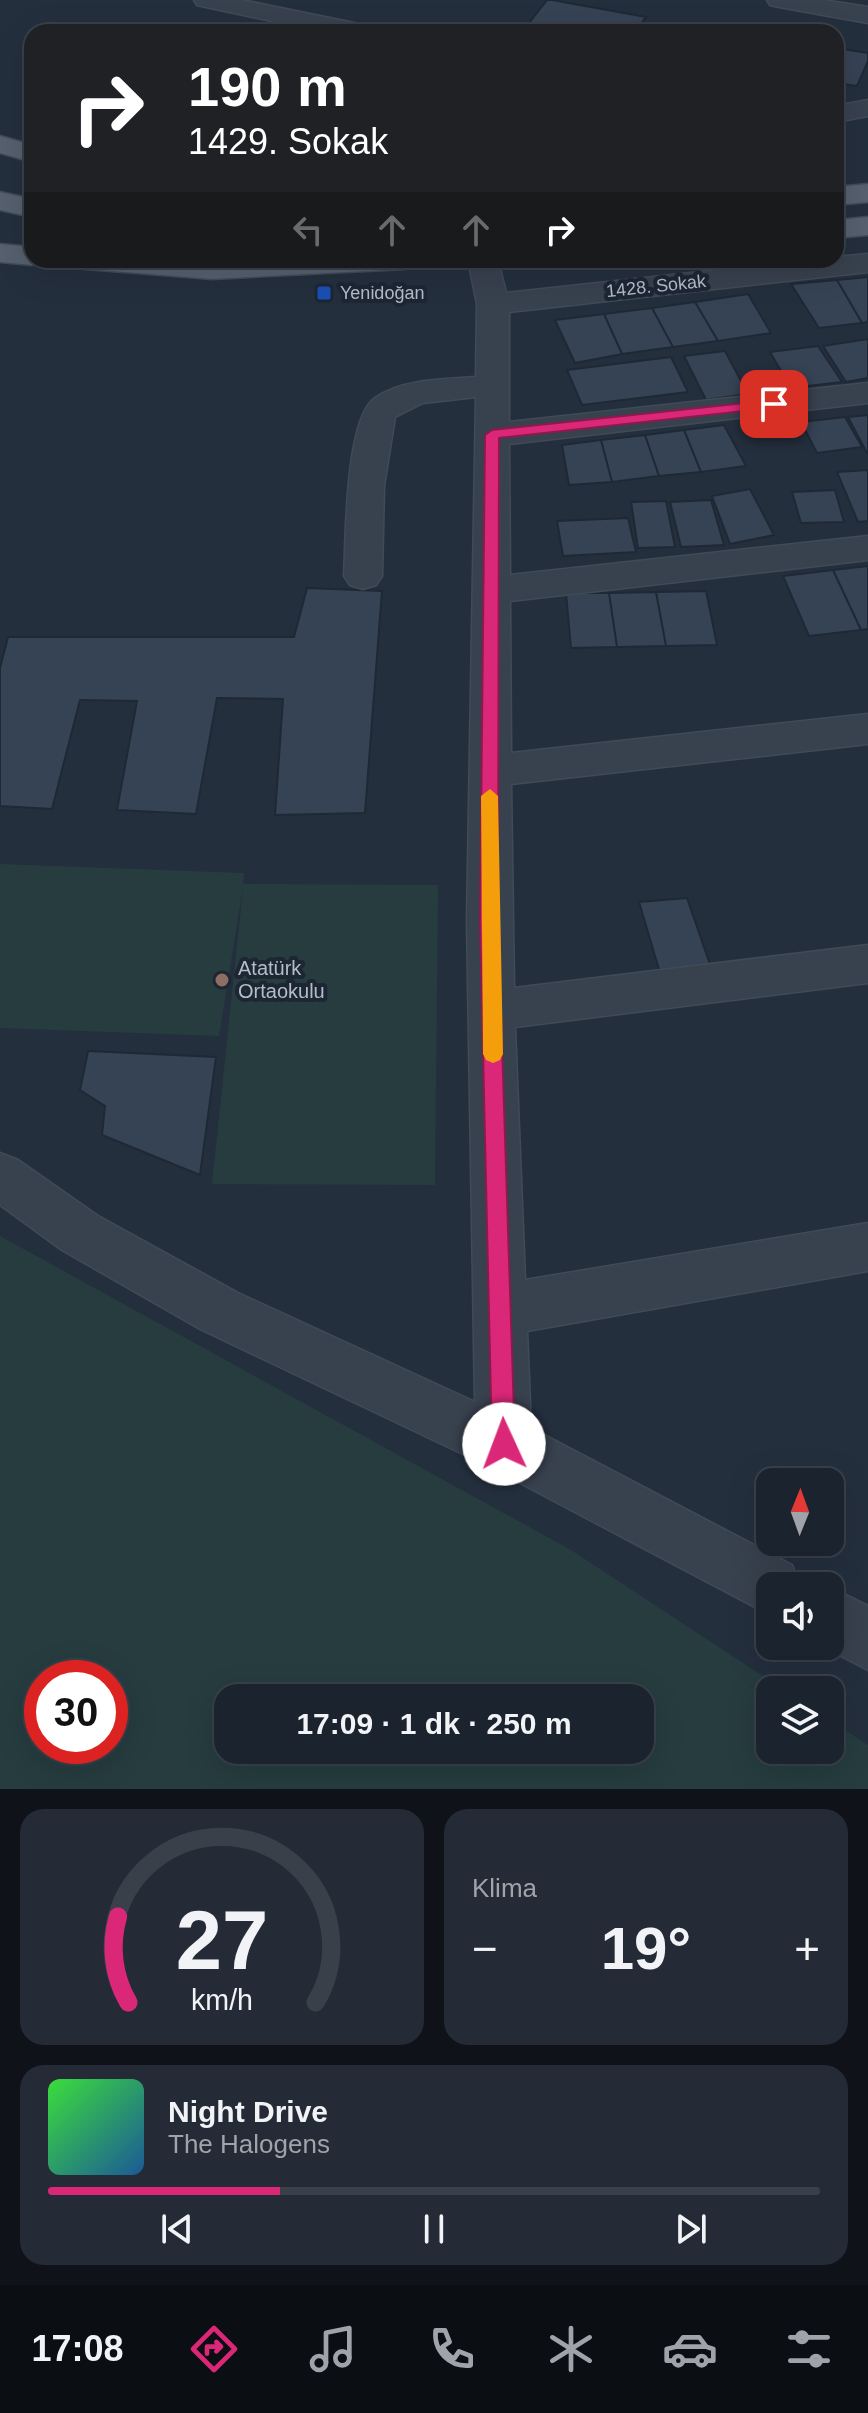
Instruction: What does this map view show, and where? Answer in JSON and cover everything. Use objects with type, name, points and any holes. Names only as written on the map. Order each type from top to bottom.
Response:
[{"type":"main road","points":[[0,144],[24,152]]},
{"type":"main road","points":[[0,150],[24,154]]},
{"type":"main road","points":[[0,172],[24,177]]},
{"type":"main road","points":[[844,195],[868,193]]},
{"type":"main road","points":[[0,201],[24,206]]},
{"type":"main road","points":[[844,228],[868,226]]},
{"type":"main road","points":[[0,228],[24,232]]},
{"type":"main road","points":[[0,253],[24,255]]},
{"type":"main road","points":[[187,268],[289,268]]},
{"type":"street","points":[[779,0],[868,15]]},
{"type":"street","points":[[220,1],[323,24]]},
{"type":"street","points":[[844,112],[868,108]]},
{"type":"street","name":"1428. Sokak","points":[[844,266],[868,263]]},
{"type":"street","points":[[485,268],[493,304],[492,1010],[504,1444]]},
{"type":"street","name":"1428. Sokak","points":[[493,304],[822,268]]},
{"type":"street","points":[[363,576],[371,440],[376,415],[384,407],[423,391],[492,386]]},
{"type":"street","points":[[492,435],[868,393]]},
{"type":"street","points":[[491,590],[868,548]]},
{"type":"street","points":[[490,771],[868,729]]},
{"type":"street","points":[[492,1010],[868,964]]},
{"type":"street","points":[[0,1176],[80,1233],[219,1311],[504,1444],[756,1578]]},
{"type":"street","points":[[500,1310],[868,1247]]},
{"type":"green space","points":[[0,864],[244,873],[243,884],[438,885],[435,1185],[212,1184],[243,888],[219,1036],[0,1028]]},
{"type":"green space","points":[[0,1236],[571,1550],[763,1676],[756,1676],[756,1764],[844,1764],[844,1729],[868,1745],[868,1789],[0,1789]]},
{"type":"building","points":[[547,0],[646,17],[641,24],[528,24]]},
{"type":"building","points":[[844,49],[868,53],[868,61],[857,86],[844,84]]},
{"type":"building","points":[[868,277],[868,322],[862,323],[837,280]]},
{"type":"building","points":[[837,280],[862,323],[819,328],[791,284]]},
{"type":"building","points":[[748,294],[771,333],[718,341],[695,302]]},
{"type":"building","points":[[695,302],[718,341],[673,347],[652,308]]},
{"type":"building","points":[[652,308],[673,347],[622,354],[604,314]]},
{"type":"building","points":[[604,314],[622,354],[575,363],[555,320]]},
{"type":"building","points":[[868,339],[868,378],[846,382],[823,346]]},
{"type":"building","points":[[818,346],[842,382],[791,388],[770,352]]},
{"type":"building","points":[[725,351],[748,394],[706,400],[684,356]]},
{"type":"building","points":[[671,357],[688,392],[582,405],[567,370]]},
{"type":"building","points":[[868,415],[868,455],[848,417]]},
{"type":"building","points":[[845,417],[862,447],[817,453],[801,422]]},
{"type":"building","points":[[724,425],[746,466],[701,472],[684,430]]},
{"type":"building","points":[[684,430],[701,472],[659,476],[645,435]]},
{"type":"building","points":[[645,435],[659,476],[612,482],[601,440]]},
{"type":"building","points":[[601,440],[612,482],[569,485],[562,445]]},
{"type":"building","points":[[868,470],[868,521],[858,522],[837,472]]},
{"type":"building","points":[[750,489],[774,535],[730,544],[712,496]]},
{"type":"building","points":[[835,490],[844,522],[801,523],[792,492]]},
{"type":"building","points":[[711,500],[724,545],[681,547],[670,502]]},
{"type":"building","points":[[666,501],[675,547],[638,548],[631,502]]},
{"type":"building","points":[[628,518],[636,552],[563,556],[557,521]]},
{"type":"building","points":[[868,566],[868,629],[861,630],[833,570]]},
{"type":"building","points":[[833,570],[861,630],[809,636],[783,576]]},
{"type":"building","points":[[307,588],[382,591],[365,813],[275,815],[283,699],[217,698],[196,814],[117,810],[137,701],[80,700],[52,809],[0,806],[0,668],[8,637],[294,637]]},
{"type":"building","points":[[706,591],[717,645],[666,646],[656,592]]},
{"type":"building","points":[[656,592],[666,646],[617,647],[609,593]]},
{"type":"building","points":[[566,593],[609,593],[617,647],[571,648]]},
{"type":"building","points":[[687,898],[714,976],[663,983],[639,902]]},
{"type":"building","points":[[88,1051],[216,1057],[200,1175],[102,1135],[105,1106],[80,1090]]},
{"type":"slow traffic","points":[[490,796],[489,921],[493,1054]]},
{"type":"place","name":"Yenidoğan","points":[[324,293]]},
{"type":"place","name":"Atatürk Ortaokulu","points":[[222,980]]},
{"type":"route","points":[[504,1444],[489,921],[492,435],[774,404]]}]
